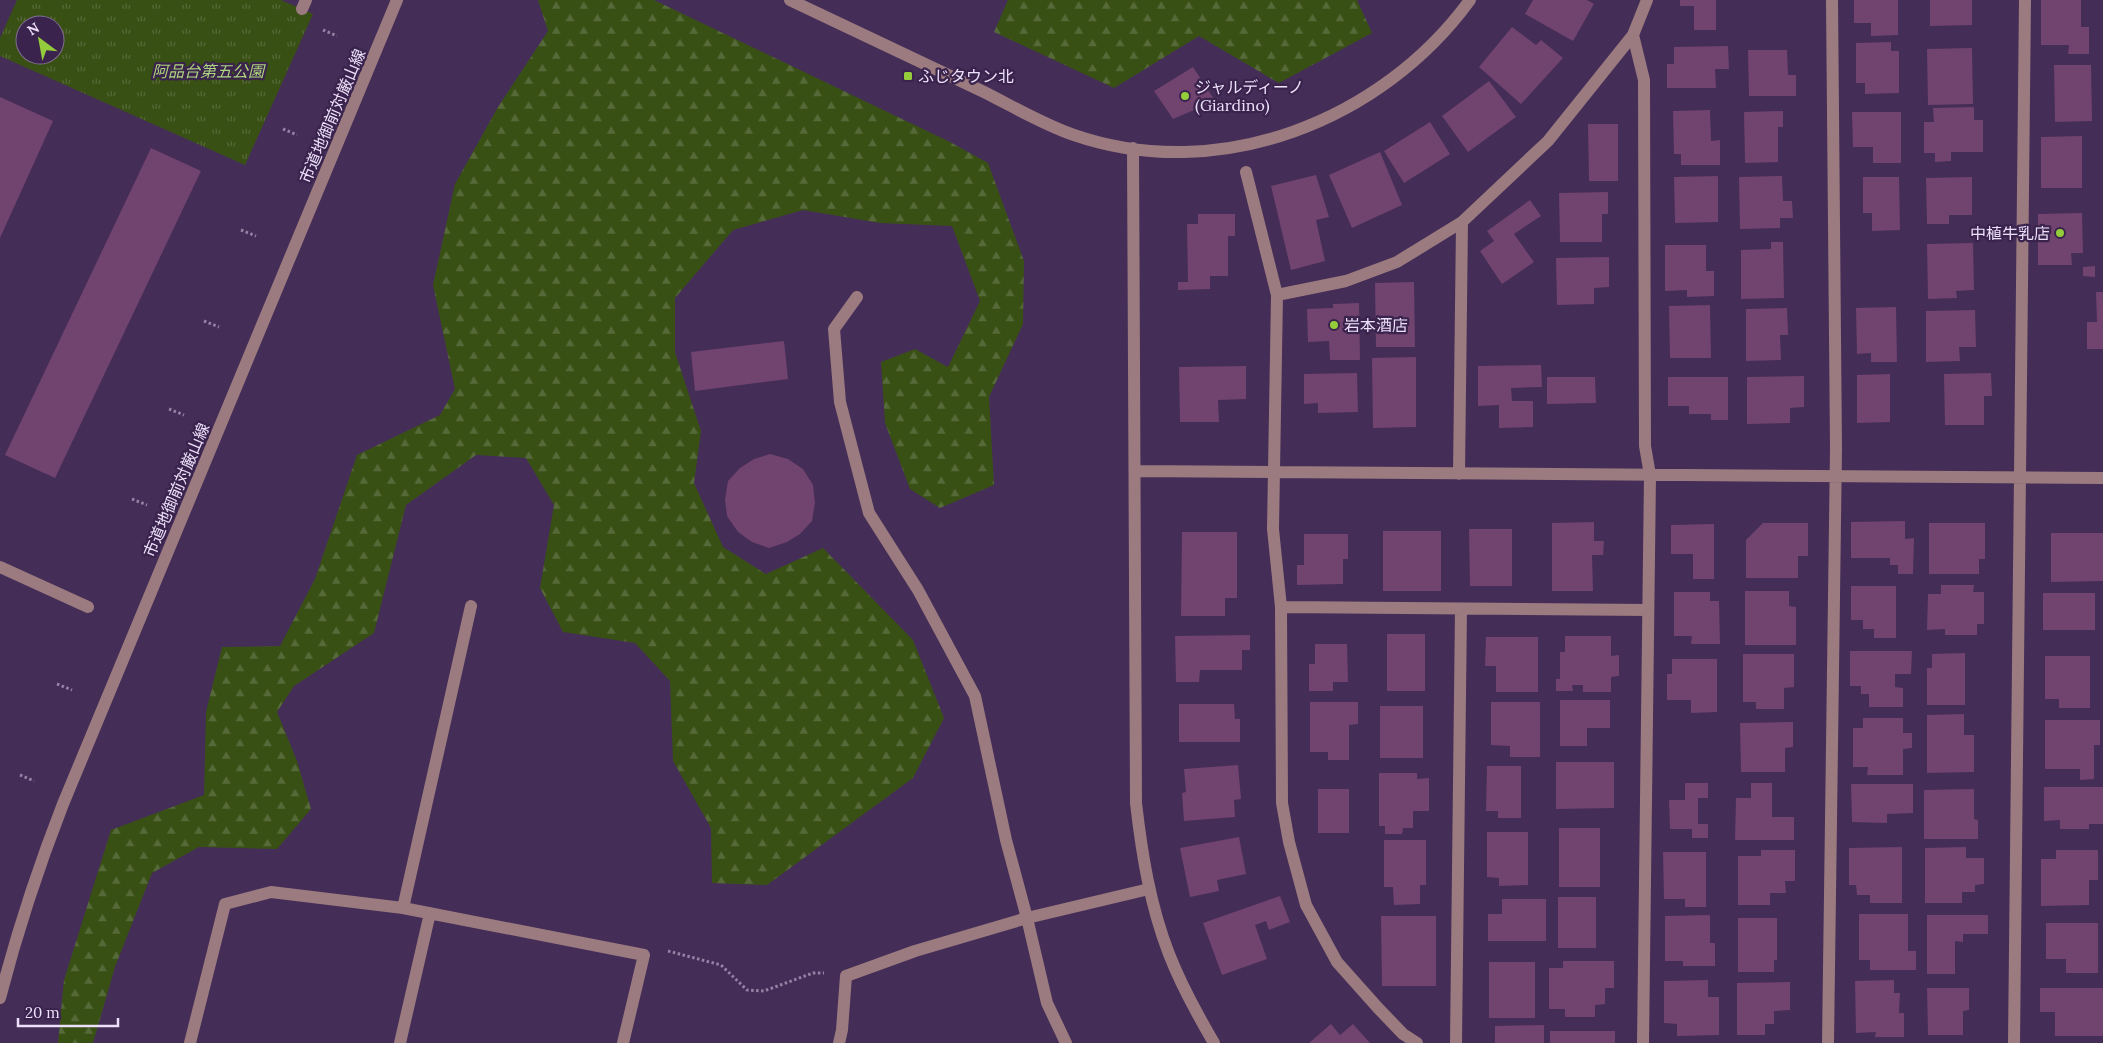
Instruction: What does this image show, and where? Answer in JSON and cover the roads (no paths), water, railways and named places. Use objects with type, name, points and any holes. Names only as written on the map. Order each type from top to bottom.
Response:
[{"type":"street","name":"市道地御前対厳山線","points":[[0,998],[14,944],[36,874],[62,804],[397,0]]},
{"type":"street","points":[[790,0],[1073,134],[1133,148],[1185,150],[1242,145],[1296,131],[1339,113],[1378,90],[1414,62],[1446,30],[1470,0]]},
{"type":"street","points":[[1277,295],[1346,281],[1397,262],[1462,222],[1548,141],[1633,35],[1647,0]]},
{"type":"street","points":[[1828,1043],[1835,476],[1832,0]]},
{"type":"street","points":[[2014,1043],[2025,0]]},
{"type":"street","points":[[1633,35],[1644,80],[1646,446],[1650,475],[1643,1043]]},
{"type":"street","points":[[1133,148],[1136,803],[1142,855],[1149,889],[1169,954],[1190,1001],[1214,1043]]},
{"type":"street","points":[[1246,172],[1277,295],[1273,529],[1281,607],[1282,803],[1297,875],[1306,905],[1337,962],[1378,1008],[1404,1034],[1417,1043]]},
{"type":"street","points":[[1459,474],[1462,222]]},
{"type":"street","points":[[858,297],[834,329],[840,402],[869,513],[918,590],[975,696],[994,776],[1006,840],[1048,1003],[1066,1043]]},
{"type":"street","points":[[1135,471],[2103,478]]},
{"type":"street","points":[[0,567],[88,607]]},
{"type":"street","points":[[403,908],[471,606]]},
{"type":"street","points":[[1281,607],[1648,610]]},
{"type":"street","points":[[1456,1043],[1461,609]]},
{"type":"street","points":[[849,1043],[840,1037],[846,976],[915,951],[1027,918],[1149,889]]},
{"type":"street","points":[[190,1043],[225,904],[271,892],[403,908],[644,955],[623,1043]]},
{"type":"street","points":[[400,1043],[430,913]]},
{"type":"place","name":"ふじタウン北","points":[[908,76]]},
{"type":"place","name":"ジャルディーノ (Giardino)","points":[[1185,96]]},
{"type":"place","name":"中植牛乳店","points":[[2060,233]]},
{"type":"place","name":"岩本酒店","points":[[1334,325]]},
{"type":"park label","name":"阿品台第五公園","points":[[208,71]]}]
